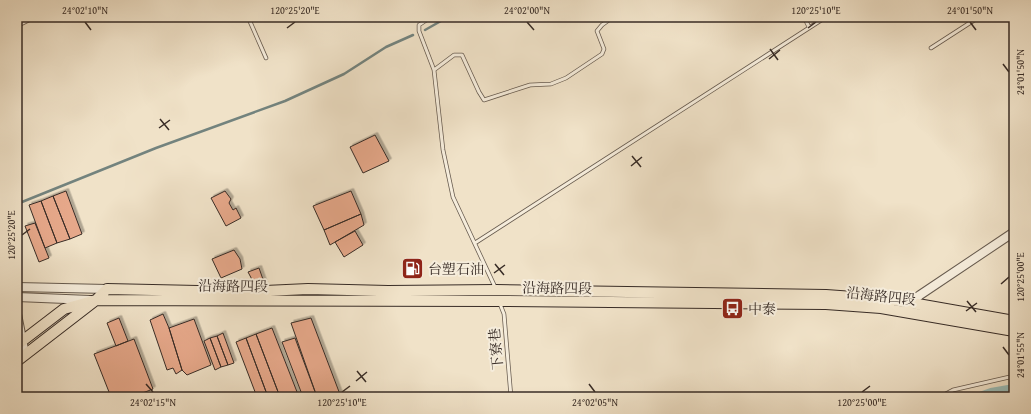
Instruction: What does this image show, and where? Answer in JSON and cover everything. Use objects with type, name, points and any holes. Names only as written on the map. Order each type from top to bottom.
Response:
[{"type":"main road","name":"沿海路四段","points":[[107,289],[243,292],[308,288],[388,291],[496,290],[733,299],[880,308],[909,307],[1014,321]]},
{"type":"main road","points":[[21,357],[96,300],[107,289]]},
{"type":"main road","name":"沿海路四段","points":[[96,300],[498,301],[733,299]]},
{"type":"main road","points":[[20,342],[64,309],[96,300]]},
{"type":"main road","name":"沿海路四段","points":[[909,307],[1014,331]]},
{"type":"street","points":[[909,307],[920,295],[1014,232]]},
{"type":"street","name":"沿海路四段","points":[[17,287],[107,289]]},
{"type":"street","name":"沿海路四段","points":[[17,297],[96,300]]},
{"type":"street","points":[[17,314],[21,357]]},
{"type":"lane","points":[[17,26],[35,17]]},
{"type":"lane","points":[[248,17],[266,58]]},
{"type":"lane","name":"下寮巷","points":[[431,17],[419,25],[418,31],[434,70],[443,150],[453,197],[496,290],[498,301],[504,314],[511,397]]},
{"type":"lane","points":[[434,70],[454,55],[462,55],[484,100],[530,85],[551,84],[566,78],[602,54],[604,49],[597,31],[613,17]]},
{"type":"lane","points":[[804,17],[809,28]]},
{"type":"lane","points":[[475,243],[826,17]]},
{"type":"lane","points":[[931,48],[979,17]]},
{"type":"lane","points":[[940,397],[952,390],[1014,376]]},
{"type":"building","points":[[375,135],[389,161],[363,173],[350,147]]},
{"type":"building","points":[[66,191],[82,234],[70,239],[53,196]]},
{"type":"building","points":[[225,191],[231,199],[229,203],[233,210],[236,208],[241,218],[226,226],[211,198]]},
{"type":"building","points":[[351,191],[361,214],[324,230],[313,206]]},
{"type":"building","points":[[53,196],[70,239],[57,243],[41,201]]},
{"type":"building","points":[[41,201],[57,243],[45,248],[29,205]]},
{"type":"building","points":[[361,214],[364,225],[330,245],[324,230]]},
{"type":"building","points":[[35,223],[49,258],[39,262],[25,226]]},
{"type":"building","points":[[355,231],[363,245],[344,257],[335,242]]},
{"type":"building","points":[[234,250],[240,259],[242,269],[221,278],[212,259]]},
{"type":"building","points":[[259,268],[265,285],[257,289],[248,272]]},
{"type":"building","points":[[163,314],[182,370],[176,374],[173,368],[167,370],[150,320]]},
{"type":"building","points":[[119,318],[128,341],[116,346],[107,323]]},
{"type":"building","points":[[311,318],[341,397],[317,397],[291,323]]},
{"type":"building","points":[[194,319],[211,365],[187,375],[182,370],[169,328]]},
{"type":"building","points":[[272,328],[299,397],[280,397],[256,334]]},
{"type":"building","points":[[223,333],[234,363],[228,365],[217,336]]},
{"type":"building","points":[[256,334],[280,397],[268,397],[246,338]]},
{"type":"building","points":[[217,336],[228,365],[221,367],[210,338]]},
{"type":"building","points":[[210,338],[221,367],[215,370],[204,341]]},
{"type":"building","points":[[246,338],[268,397],[257,397],[236,342]]},
{"type":"building","points":[[295,338],[317,397],[303,397],[282,342]]},
{"type":"building","points":[[134,339],[153,389],[132,397],[111,397],[94,354]]},
{"type":"waterway","points":[[425,30],[448,17]]},
{"type":"waterway","points":[[17,204],[156,148],[285,101],[344,74],[386,47],[413,35]]},
{"type":"waterway","points":[[977,397],[991,392],[1014,388]]},
{"type":"place","name":"台塑石油","points":[[413,269]]},
{"type":"place","name":"中泰","points":[[733,309]]}]
